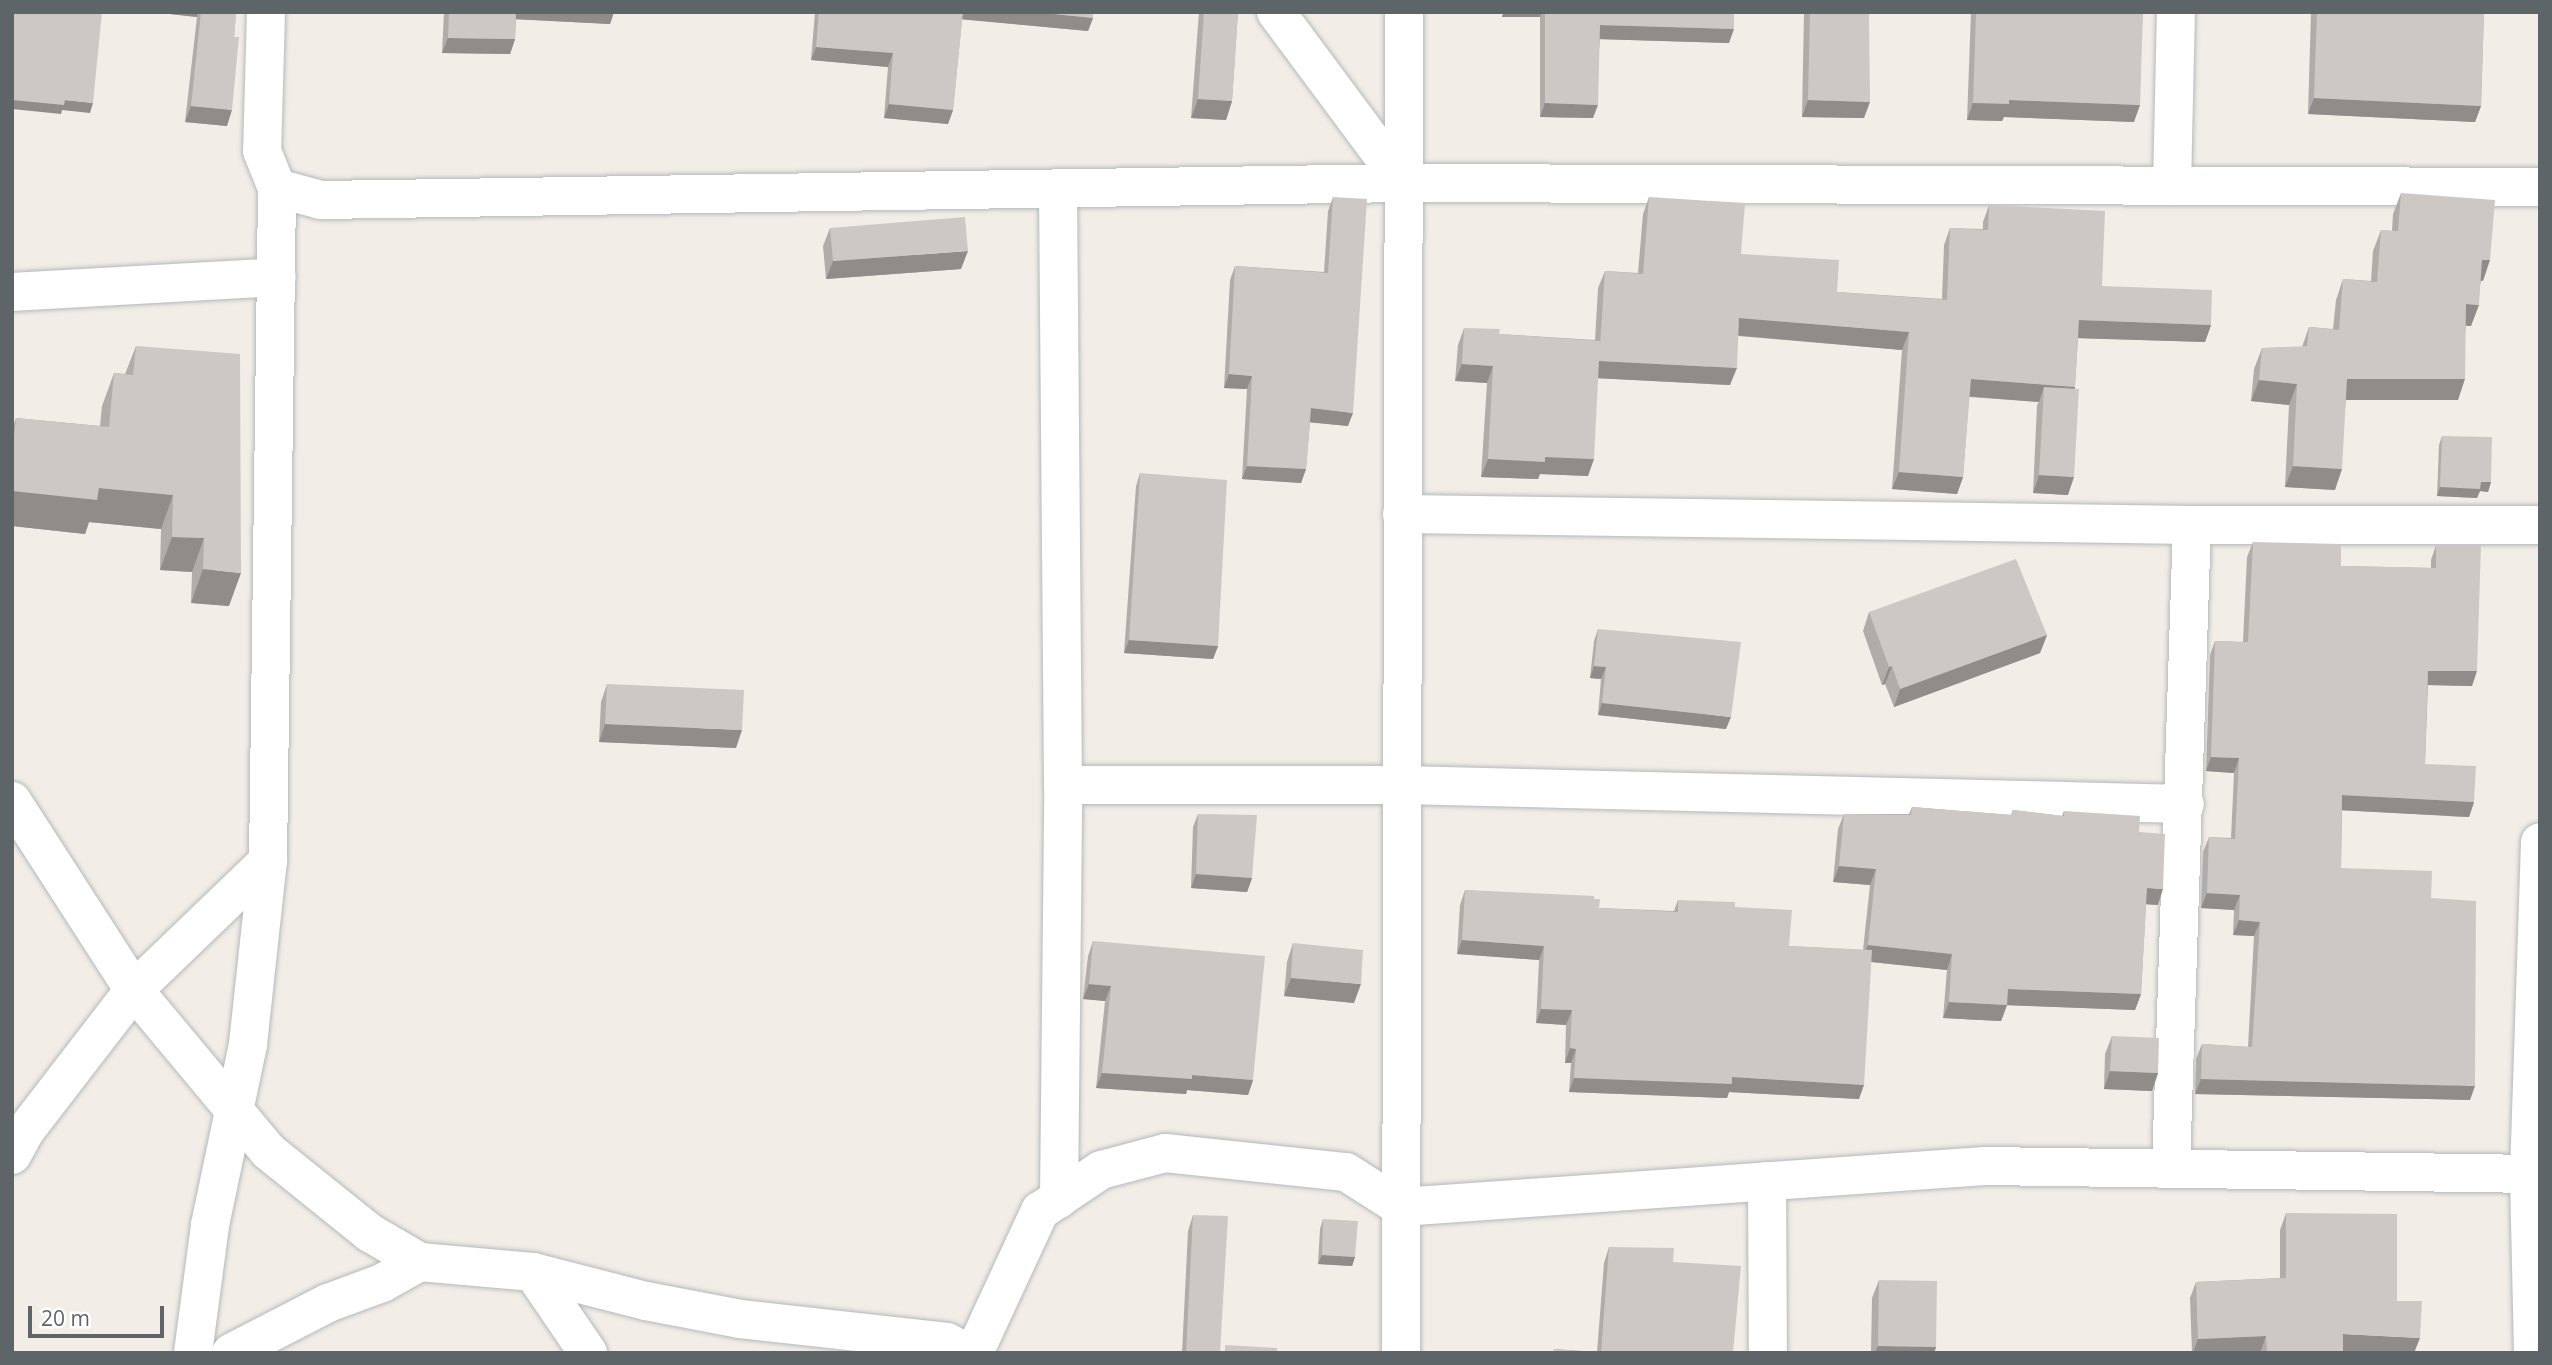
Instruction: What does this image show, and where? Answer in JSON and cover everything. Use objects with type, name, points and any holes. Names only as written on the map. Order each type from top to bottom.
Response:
[{"type":"street","points":[[192,1353],[210,1225],[236,1109],[260,953],[268,861],[277,188],[262,151],[266,12]]},
{"type":"street","points":[[1276,12],[1403,183]]},
{"type":"street","points":[[1401,1353],[1404,12]]},
{"type":"street","points":[[2172,186],[2176,12]]},
{"type":"street","points":[[277,188],[321,200],[1403,183],[2540,187]]},
{"type":"street","points":[[1058,189],[1063,785],[1059,1199]]},
{"type":"street","points":[[12,292],[277,278]]},
{"type":"street","points":[[1402,514],[2192,525],[2540,525]]},
{"type":"street","points":[[2171,1167],[2185,804],[2192,525]]},
{"type":"street","points":[[1063,785],[1403,785],[2185,804]]},
{"type":"street","points":[[12,801],[134,990],[236,1109],[268,1151],[370,1233],[419,1262],[533,1272],[646,1301],[740,1319],[947,1342],[968,1353]]},
{"type":"street","points":[[2533,1353],[2540,842]]},
{"type":"street","points":[[12,1155],[26,1130],[134,990],[268,861]]},
{"type":"street","points":[[974,1353],[1040,1211],[1101,1170],[1165,1153],[1346,1172],[1401,1207],[1984,1166],[2535,1174]]},
{"type":"street","points":[[1766,1181],[1768,1353]]},
{"type":"street","points":[[231,1353],[328,1303],[382,1283],[419,1262]]},
{"type":"street","points":[[533,1272],[588,1353]]},
{"type":"building","points":[[12,12],[102,12],[93,103],[65,100],[64,105],[12,100]]},
{"type":"building","points":[[201,12],[236,12],[234,37],[239,37],[232,110],[191,106]]},
{"type":"building","points":[[449,12],[516,12],[515,39],[448,38]]},
{"type":"building","points":[[819,12],[963,12],[953,110],[889,104],[893,53],[816,47]]},
{"type":"building","points":[[1034,12],[1093,12],[1093,18]]},
{"type":"building","points":[[1204,12],[1238,12],[1232,101],[1198,99]]},
{"type":"building","points":[[1545,12],[1734,12],[1734,29],[1600,25],[1598,105],[1545,103]]},
{"type":"building","points":[[1810,12],[1869,12],[1870,102],[1808,100]]},
{"type":"building","points":[[1976,12],[2143,12],[2140,105],[2009,100],[2009,104],[1973,103]]},
{"type":"building","points":[[2317,12],[2484,12],[2481,106],[2314,98]]},
{"type":"building","points":[[2401,193],[2495,200],[2490,260],[2482,260],[2479,305],[2466,304],[2465,379],[2347,379],[2342,469],[2293,466],[2297,384],[2259,380],[2262,348],[2307,346],[2309,327],[2339,330],[2343,279],[2377,282],[2381,230],[2398,231]]},
{"type":"building","points":[[1333,197],[1367,199],[1353,413],[1311,408],[1306,469],[1247,466],[1252,376],[1229,374],[1235,266],[1328,273]]},
{"type":"building","points":[[1649,197],[1745,203],[1741,254],[1839,260],[1837,292],[1947,300],[1950,228],[1988,230],[1989,205],[2105,211],[2102,286],[2212,290],[2211,325],[2079,320],[2075,387],[1971,379],[1963,477],[1899,472],[1909,332],[1739,318],[1737,368],[1599,361],[1594,459],[1545,457],[1545,462],[1488,459],[1493,366],[1462,364],[1464,328],[1500,329],[1499,334],[1600,341],[1600,346],[1605,271],[1643,274]]},
{"type":"building","points":[[965,217],[968,251],[833,261],[830,228]]},
{"type":"building","points":[[136,346],[240,354],[241,573],[203,569],[204,538],[172,537],[173,495],[99,488],[97,500],[12,491],[16,418],[109,427],[114,373],[133,375]]},
{"type":"building","points":[[2044,387],[2079,389],[2074,477],[2039,475]]},
{"type":"building","points":[[2442,436],[2492,437],[2491,482],[2481,482],[2480,489],[2440,487]]},
{"type":"building","points":[[1140,473],[1227,480],[1218,646],[1129,640]]},
{"type":"building","points":[[2253,542],[2341,544],[2341,566],[2436,568],[2436,545],[2481,545],[2477,671],[2428,671],[2425,764],[2476,766],[2474,802],[2342,795],[2341,868],[2432,871],[2431,898],[2476,901],[2475,1086],[2201,1079],[2202,1044],[2252,1047],[2260,922],[2239,920],[2240,895],[2207,893],[2209,837],[2235,839],[2239,758],[2211,757],[2215,641],[2248,642]]},
{"type":"building","points":[[2016,559],[2047,635],[1900,689],[1869,612]]},
{"type":"building","points":[[1598,629],[1741,642],[1731,717],[1602,703],[1606,667],[1594,666]]},
{"type":"building","points":[[607,684],[744,690],[742,730],[605,724]]},
{"type":"building","points":[[1912,807],[2012,815],[2013,810],[2064,816],[2064,811],[2140,816],[2139,832],[2165,834],[2163,889],[2147,888],[2141,994],[2008,989],[2007,1005],[1949,1002],[1952,954],[1868,945],[1876,869],[1839,866],[1844,814],[1911,815]]},
{"type":"building","points":[[1198,814],[1257,815],[1252,878],[1196,874]]},
{"type":"building","points":[[1465,890],[1594,896],[1594,899],[1600,899],[1599,908],[1678,912],[1678,900],[1735,902],[1735,907],[1792,910],[1789,946],[1872,950],[1864,1085],[1732,1077],[1732,1084],[1574,1078],[1576,1049],[1570,1048],[1572,1010],[1541,1009],[1544,946],[1462,940]]},
{"type":"building","points":[[1093,941],[1265,956],[1253,1080],[1192,1075],[1192,1079],[1102,1073],[1111,986],[1089,984]]},
{"type":"building","points":[[1293,943],[1363,950],[1361,984],[1291,978]]},
{"type":"building","points":[[2112,1036],[2159,1038],[2158,1073],[2110,1071]]},
{"type":"building","points":[[2286,1213],[2397,1214],[2397,1301],[2422,1301],[2420,1338],[2343,1334],[2343,1353],[2267,1353],[2266,1336],[2198,1339],[2196,1282],[2286,1278]]},
{"type":"building","points":[[1193,1215],[1228,1216],[1220,1353],[1186,1353]]},
{"type":"building","points":[[1323,1219],[1358,1221],[1355,1257],[1322,1255]]},
{"type":"building","points":[[1609,1247],[1674,1248],[1673,1262],[1741,1266],[1733,1353],[1601,1353]]},
{"type":"building","points":[[1879,1280],[1937,1281],[1936,1347],[1878,1346]]},
{"type":"building","points":[[1225,1345],[1277,1348],[1277,1353],[1225,1353]]},
{"type":"building","points":[[1554,1349],[1601,1353],[1554,1353]]}]
